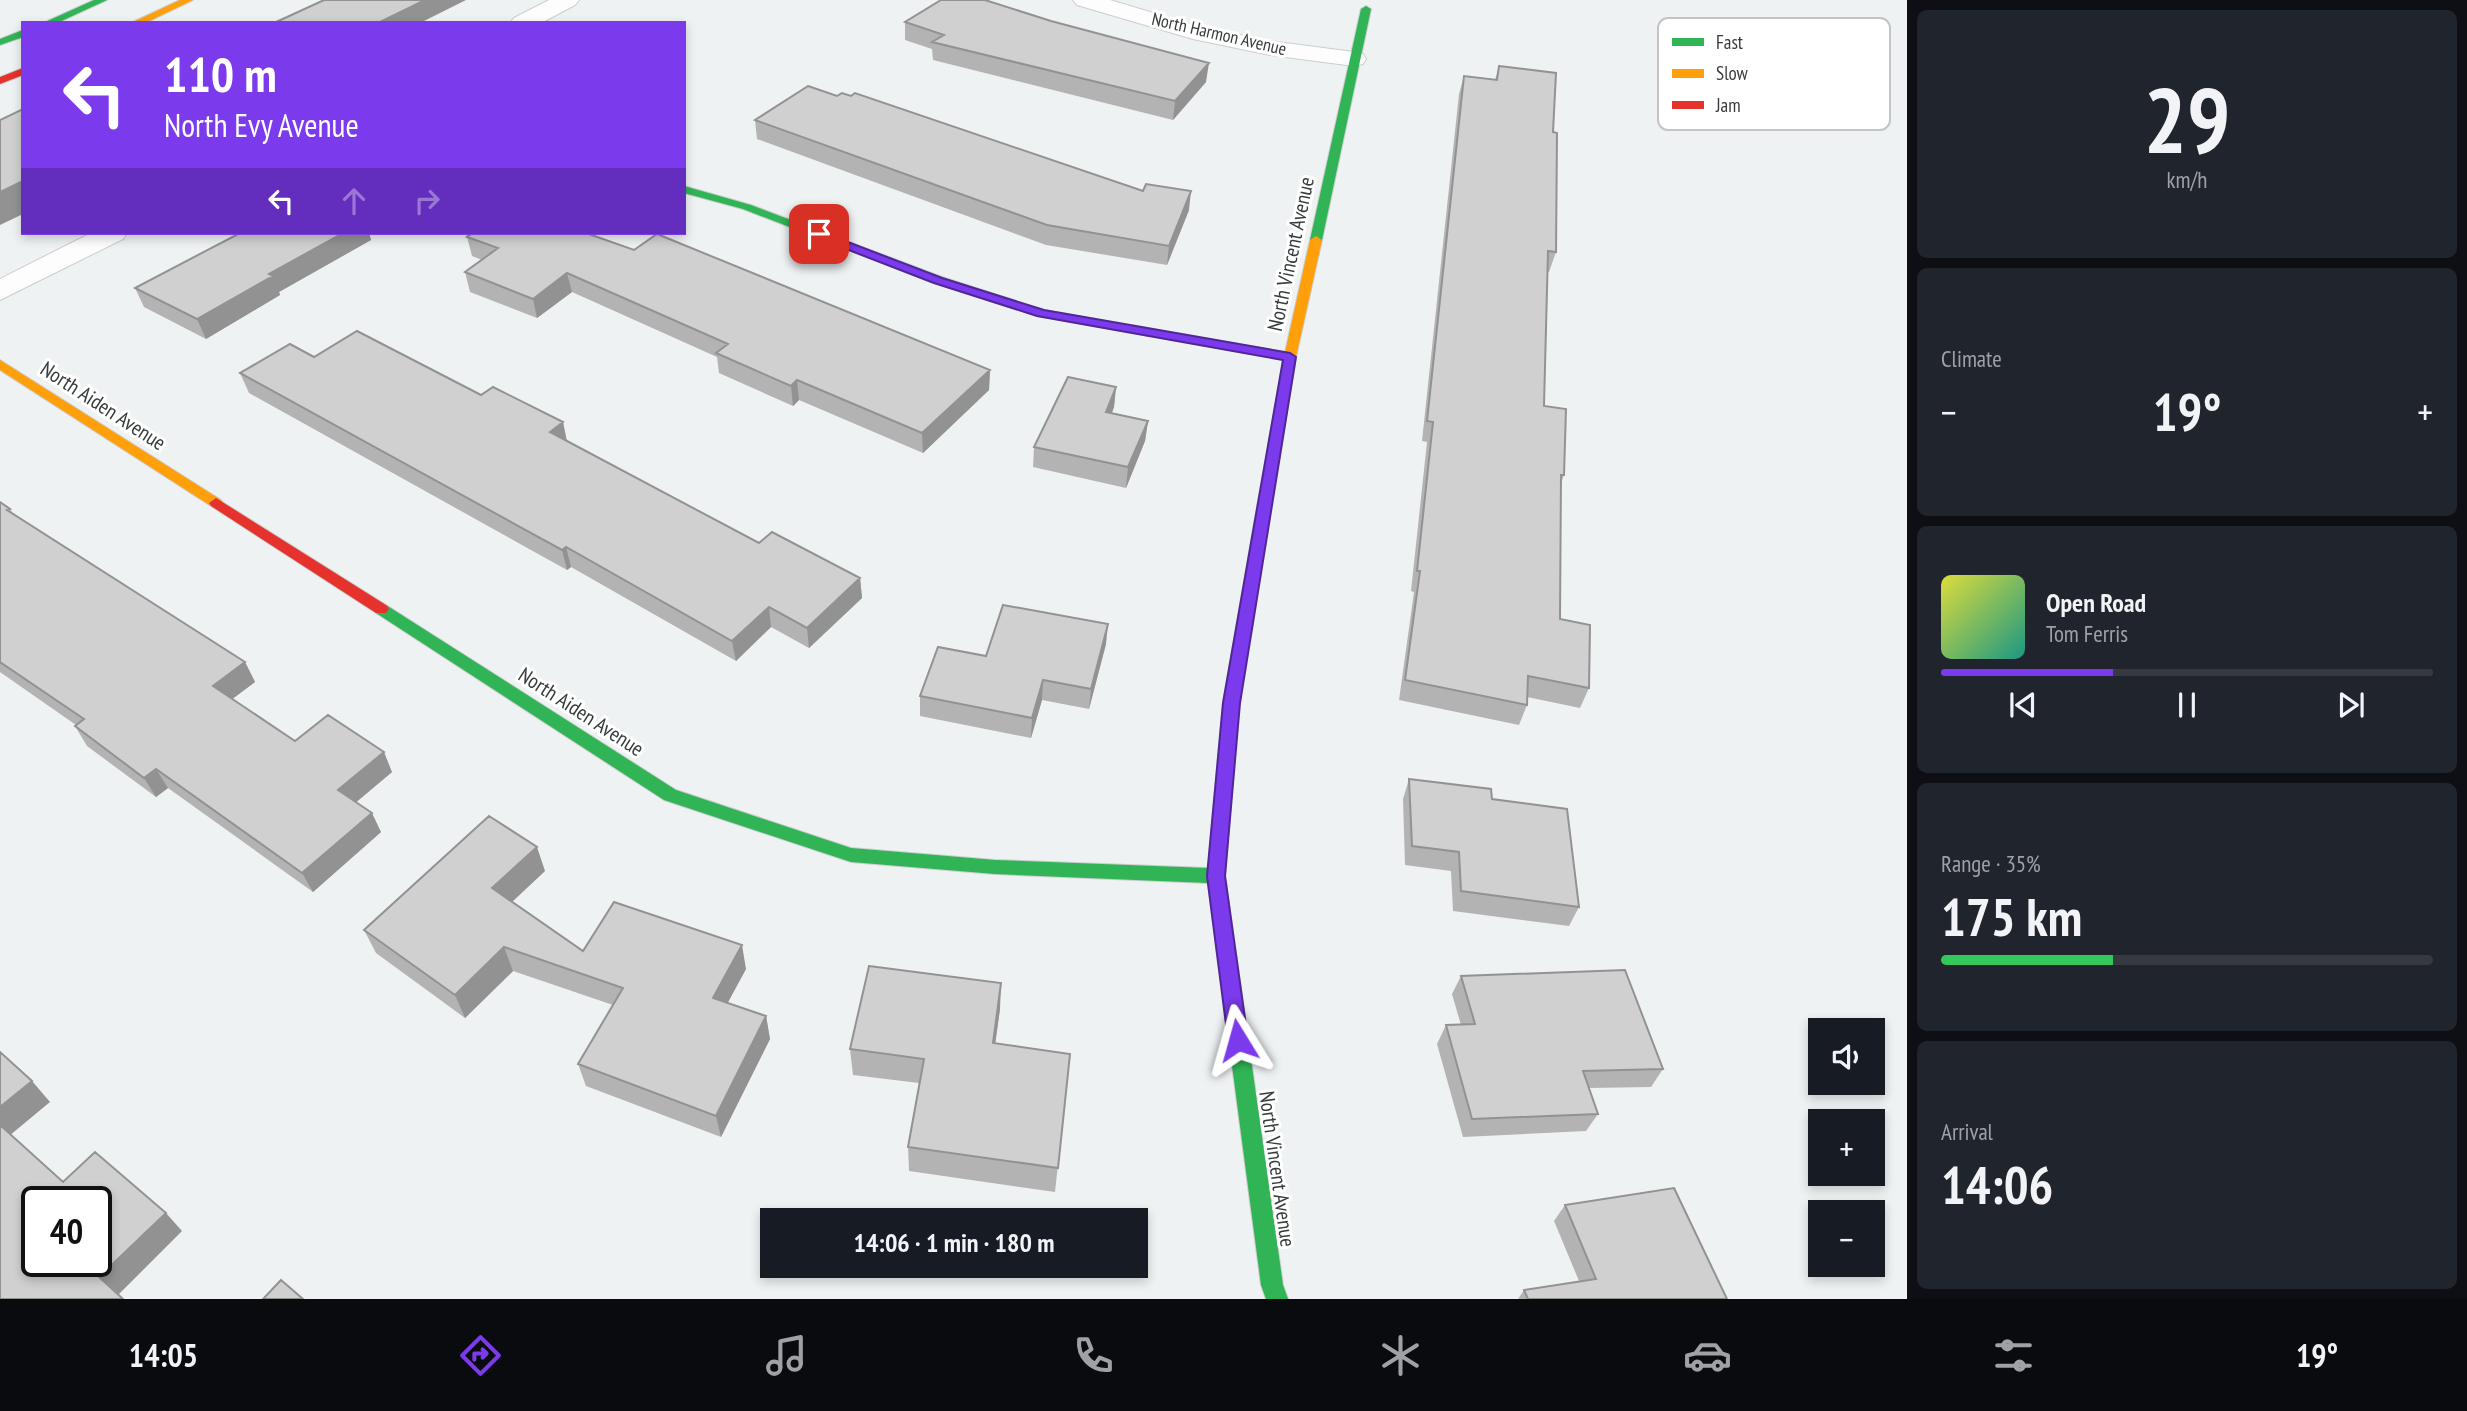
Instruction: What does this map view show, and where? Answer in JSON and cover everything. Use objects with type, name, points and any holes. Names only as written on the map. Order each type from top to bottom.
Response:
[{"type":"street","points":[[53,21],[102,0]]},
{"type":"street","points":[[140,21],[188,0]]},
{"type":"street","points":[[526,21],[567,0]]},
{"type":"street","name":"North Harmon Avenue","points":[[1085,0],[1193,32],[1270,48],[1354,59]]},
{"type":"street","name":"North Vincent Avenue","points":[[1277,1299],[1272,1284],[1216,876],[1231,703],[1290,357],[1366,9]]},
{"type":"street","points":[[0,81],[21,72]]},
{"type":"street","points":[[686,190],[747,207],[938,281],[1042,313],[1290,357]]},
{"type":"street","points":[[0,291],[109,235]]},
{"type":"street","name":"North Aiden Avenue","points":[[0,365],[670,795],[851,855],[995,867],[1216,876]]},
{"type":"building","points":[[324,0],[425,0],[382,21],[278,21]]},
{"type":"building","points":[[941,0],[985,0],[1051,21],[1209,63],[1175,101],[932,42],[944,35],[905,22]]},
{"type":"building","points":[[1499,66],[1556,73],[1553,132],[1557,133],[1556,252],[1548,251],[1544,406],[1566,409],[1564,475],[1561,475],[1560,619],[1590,625],[1589,688],[1528,676],[1527,705],[1405,680],[1420,571],[1417,571],[1433,422],[1427,421],[1464,76],[1497,80]]},
{"type":"building","points":[[808,86],[837,96],[842,93],[851,96],[855,93],[1143,191],[1146,184],[1191,191],[1169,246],[1047,225],[755,120]]},
{"type":"building","points":[[21,110],[21,182],[0,192],[0,120]]},
{"type":"building","points":[[236,235],[339,235],[269,274],[273,276],[197,319],[135,288]]},
{"type":"building","points":[[592,235],[634,250],[659,235],[990,370],[922,433],[797,380],[791,386],[716,353],[728,344],[567,273],[533,299],[465,272],[498,248],[467,237]]},
{"type":"building","points":[[357,331],[481,395],[493,387],[563,422],[550,432],[759,543],[772,532],[860,578],[807,628],[769,607],[732,641],[566,547],[562,550],[240,373],[290,344],[314,357]]},
{"type":"building","points":[[1068,377],[1116,387],[1106,412],[1148,421],[1128,467],[1034,447]]},
{"type":"building","points":[[0,502],[10,509],[7,510],[245,662],[213,686],[295,741],[328,715],[384,752],[338,790],[372,813],[302,873],[156,769],[144,778],[75,726],[84,719],[0,662]]},
{"type":"building","points":[[1003,605],[1108,624],[1091,689],[1043,680],[1032,718],[920,696],[938,647],[986,656]]},
{"type":"building","points":[[1409,779],[1491,789],[1492,799],[1567,809],[1579,907],[1461,891],[1459,852],[1412,846]]},
{"type":"building","points":[[489,816],[537,847],[492,888],[583,951],[614,902],[742,945],[713,998],[766,1016],[716,1116],[578,1064],[623,988],[504,947],[455,995],[364,930]]},
{"type":"building","points":[[869,966],[1001,983],[993,1043],[1070,1054],[1058,1168],[908,1147],[924,1059],[850,1049]]},
{"type":"building","points":[[1625,970],[1663,1069],[1583,1071],[1598,1114],[1472,1119],[1446,1025],[1475,1024],[1461,976]]},
{"type":"building","points":[[0,1052],[32,1081],[0,1107]]},
{"type":"building","points":[[0,1125],[63,1182],[95,1152],[166,1213],[112,1265],[112,1186],[21,1186],[21,1277],[99,1277],[123,1299],[0,1299]]},
{"type":"building","points":[[1674,1188],[1727,1299],[1528,1299],[1524,1290],[1596,1279],[1565,1205]]},
{"type":"building","points":[[281,1280],[303,1299],[263,1299]]},
{"type":"traffic: fast","points":[[53,21],[102,0]]},
{"type":"traffic: fast","points":[[1316,240],[1366,9]]},
{"type":"traffic: fast","points":[[0,42],[21,34]]},
{"type":"traffic: fast","points":[[686,190],[747,207],[938,280],[1042,313],[1290,357]]},
{"type":"traffic: fast","points":[[1263,513],[1231,703],[1216,876],[1272,1285],[1277,1299]]},
{"type":"traffic: fast","points":[[381,609],[670,795],[851,855],[995,867],[1216,876]]},
{"type":"traffic: slow","points":[[141,21],[188,0]]},
{"type":"traffic: slow","points":[[1263,513],[1290,357],[1316,240]]},
{"type":"traffic: slow","points":[[0,364],[216,503]]},
{"type":"traffic: jam","points":[[0,81],[21,72]]},
{"type":"traffic: jam","points":[[216,503],[381,609]]},
{"type":"route","points":[[819,234],[938,281],[1042,313],[1290,357],[1231,703],[1216,876],[1238,1040]]}]
